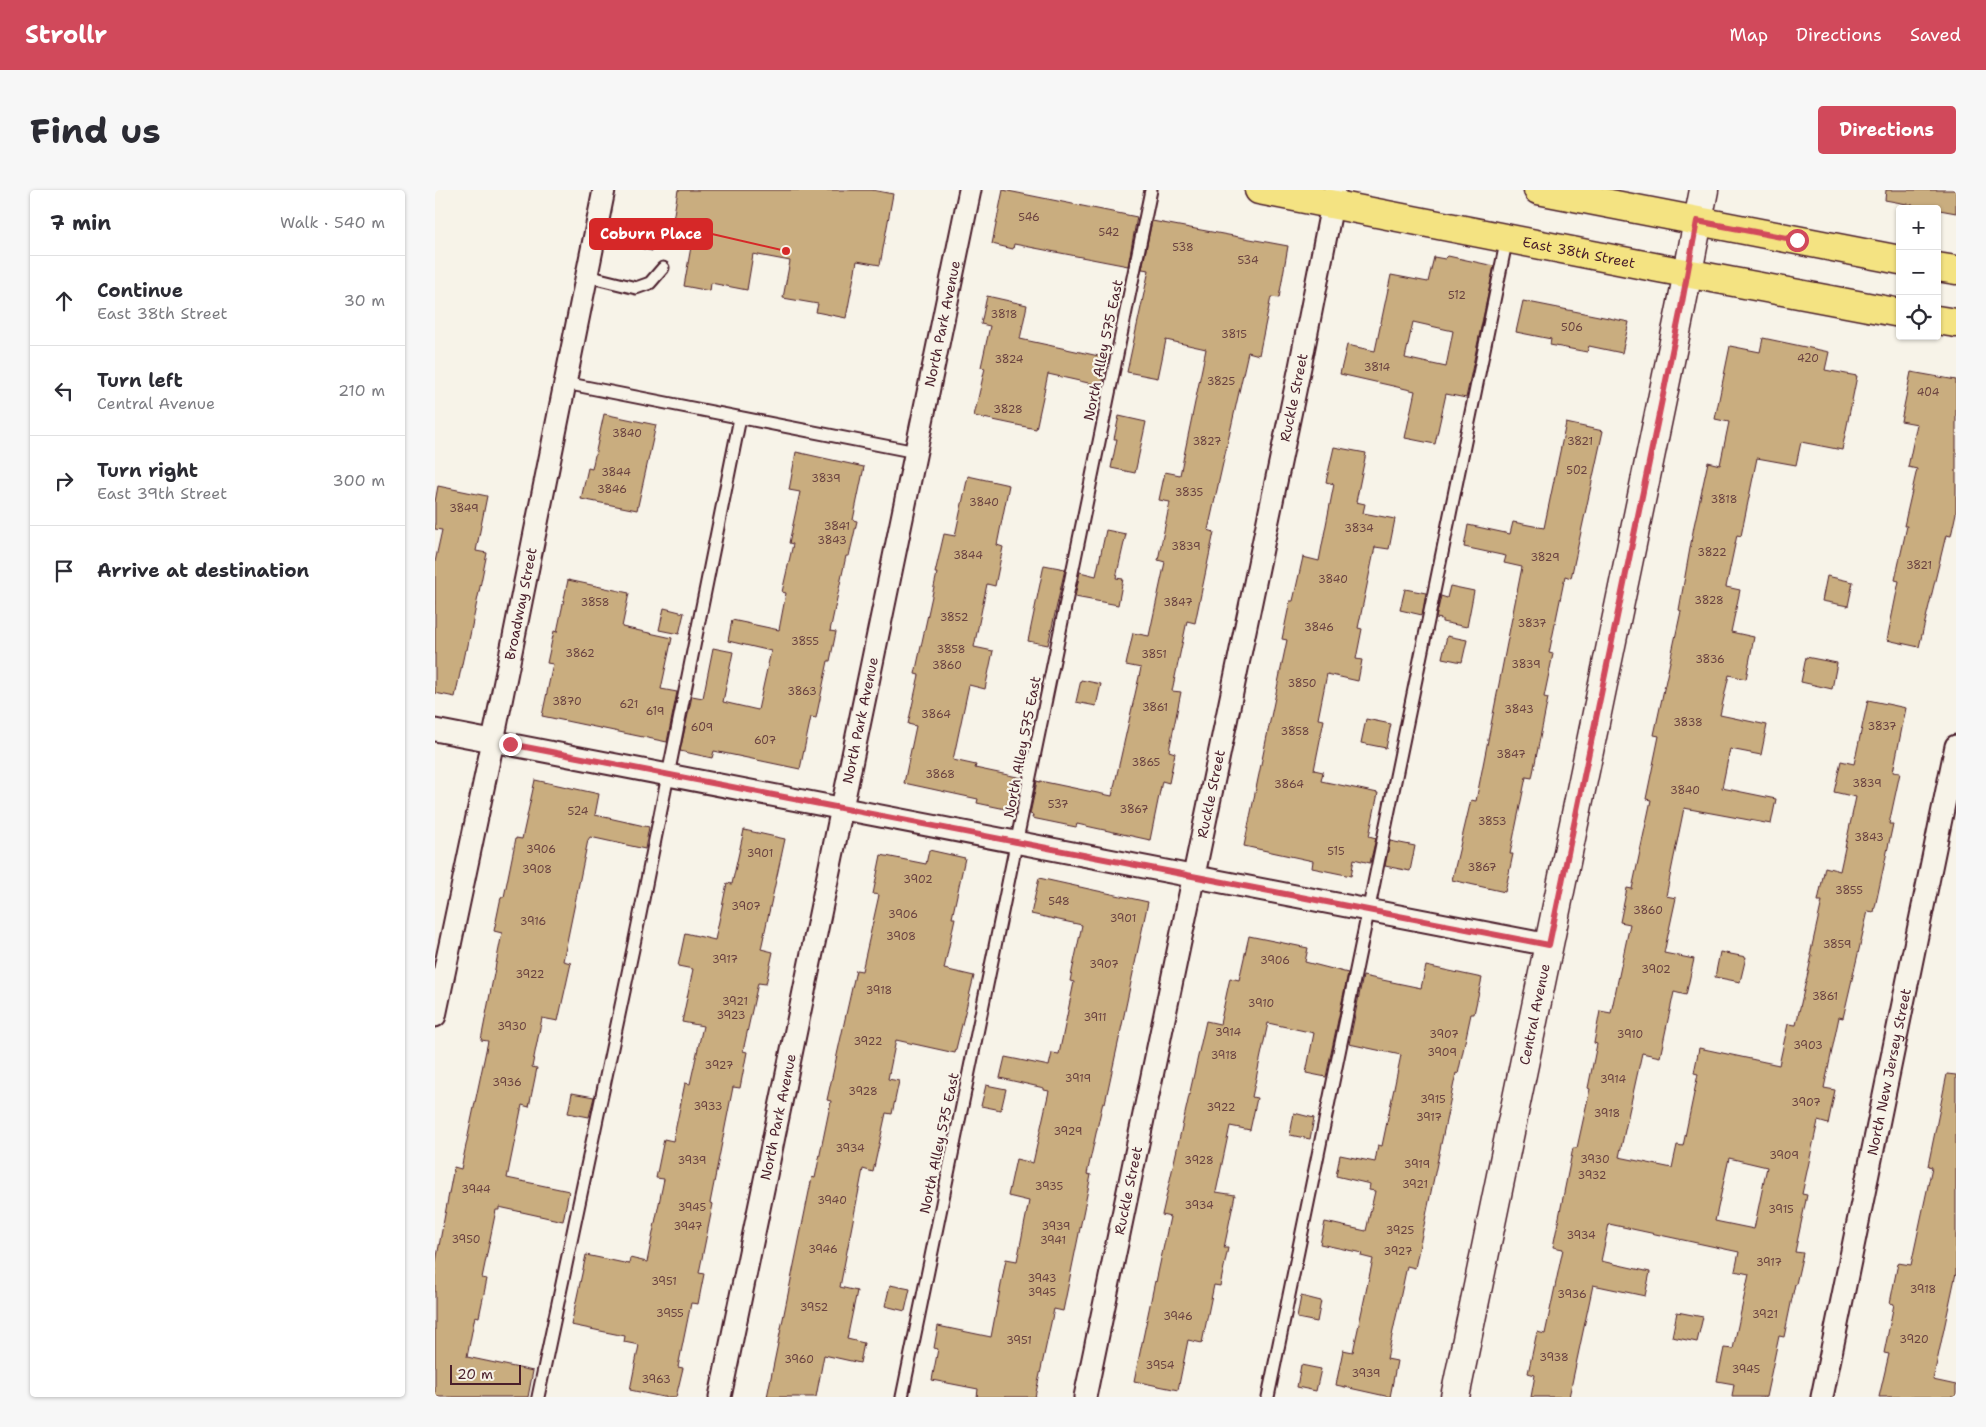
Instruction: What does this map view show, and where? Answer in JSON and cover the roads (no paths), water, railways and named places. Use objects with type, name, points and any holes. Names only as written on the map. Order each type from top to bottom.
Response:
[{"type":"main road","name":"East 38th Street","points":[[1259,190],[1333,197],[1507,238],[1896,311]]},
{"type":"main road","points":[[1537,190],[1896,259]]},
{"type":"main road","name":"Central Avenue","points":[[1455,1397],[1704,190]]},
{"type":"main road","points":[[1941,268],[1956,270]]},
{"type":"main road","points":[[1941,321],[1956,323]]},
{"type":"street","name":"Broadway Street","points":[[435,1016],[493,741],[604,190]]},
{"type":"street","name":"North Park Avenue","points":[[720,1397],[970,190]]},
{"type":"street","name":"Ruckle Street","points":[[1085,1397],[1300,367],[1333,197]]},
{"type":"street","points":[[435,730],[1549,945]]},
{"type":"street","name":"North New Jersey Street","points":[[1822,1397],[1956,746]]},
{"type":"lane","name":"North Alley 575 East","points":[[902,1397],[1018,843],[1151,190]]},
{"type":"lane","points":[[1268,1397],[1507,238]]},
{"type":"lane","points":[[587,276],[636,288],[650,284],[663,268]]},
{"type":"lane","points":[[565,383],[916,452]]},
{"type":"lane","points":[[538,1397],[633,949],[740,418]]},
{"type":"place","name":"Coburn Place","points":[[786,251]]}]
